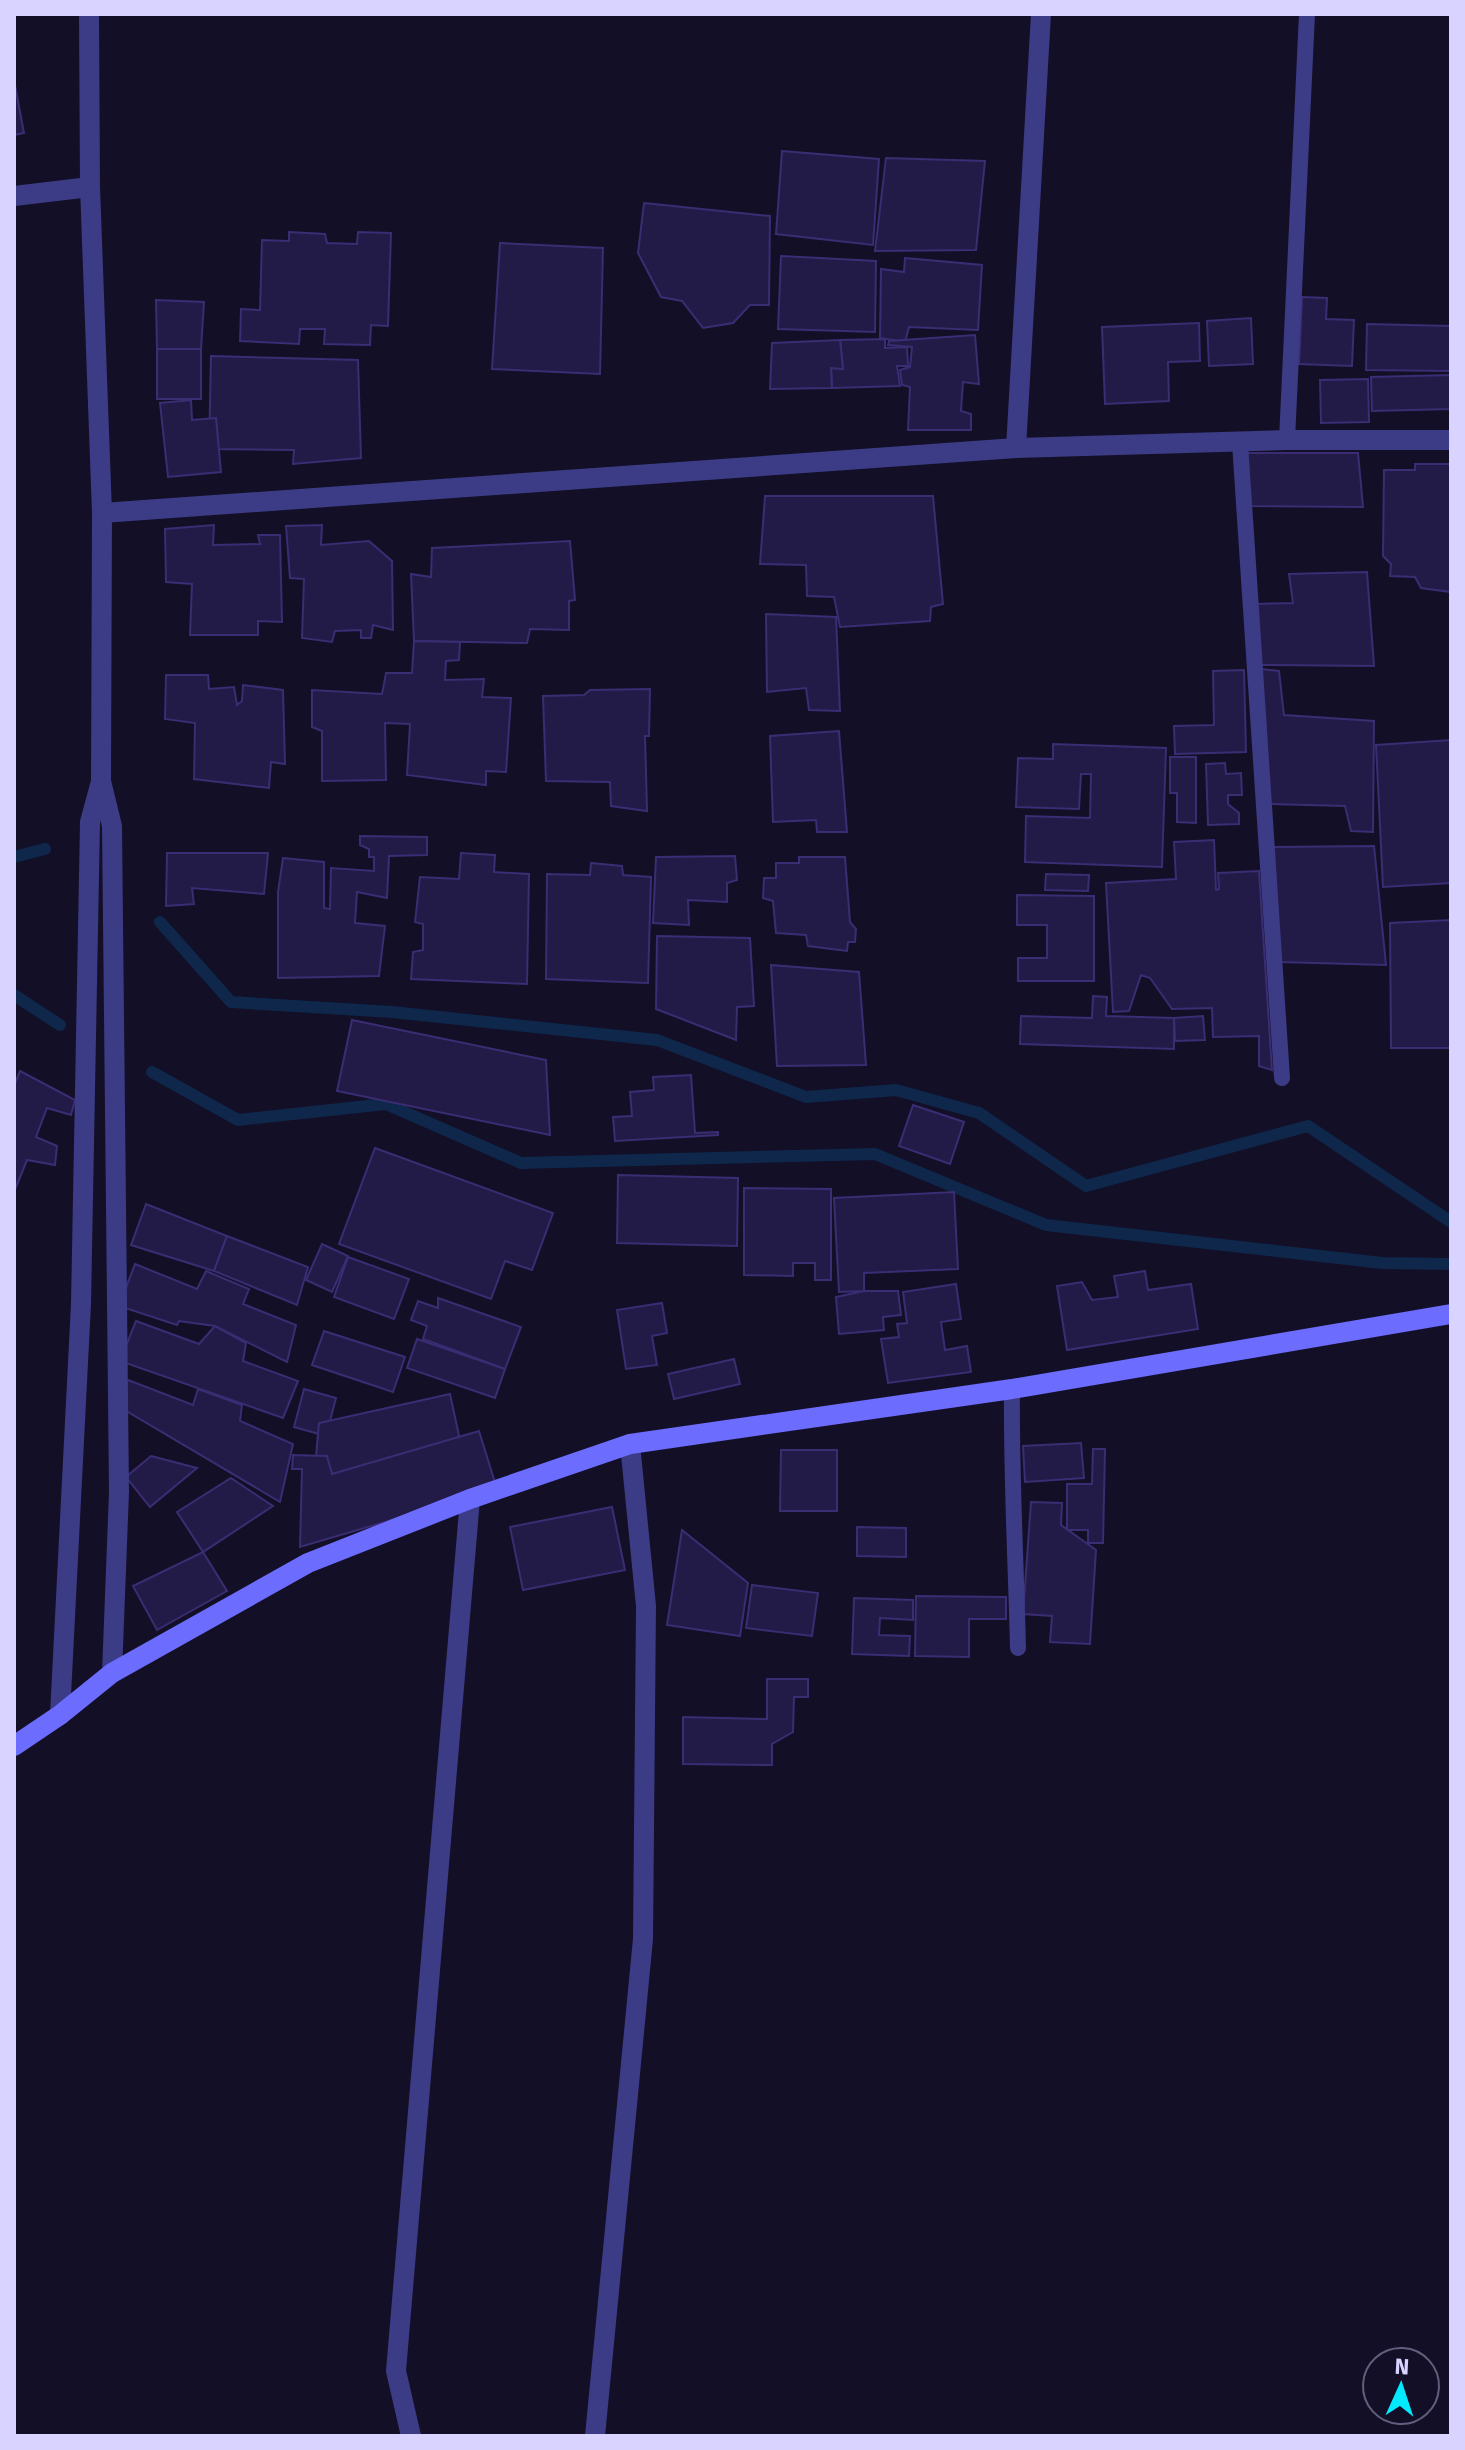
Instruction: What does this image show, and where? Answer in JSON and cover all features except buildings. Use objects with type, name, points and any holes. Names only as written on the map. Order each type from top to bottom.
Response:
[{"type":"main road","points":[[14,1746],[60,1715],[112,1673],[308,1563],[470,1499],[630,1444],[1012,1389],[1451,1314]]},
{"type":"street","points":[[89,14],[90,187],[102,513],[101,781],[112,826],[113,858],[119,1492],[112,1673]]},
{"type":"street","points":[[1016,448],[1041,14]]},
{"type":"street","points":[[14,196],[90,187]]},
{"type":"street","points":[[102,513],[1016,448],[1287,440],[1451,440]]},
{"type":"street","points":[[60,1715],[81,1304],[90,822],[101,781]]},
{"type":"street","points":[[595,2436],[643,1939],[646,1606],[630,1444]]},
{"type":"street","points":[[411,2436],[396,2371],[470,1499]]},
{"type":"lane","points":[[1287,440],[1307,14]]},
{"type":"lane","points":[[1240,443],[1282,1078]]},
{"type":"lane","points":[[1012,1389],[1018,1648]]},
{"type":"waterway","points":[[14,857],[45,849]]},
{"type":"waterway","points":[[160,922],[231,1002],[392,1012],[657,1040],[806,1097],[896,1090],[979,1113],[1086,1186],[1308,1126],[1451,1222]]},
{"type":"waterway","points":[[14,995],[60,1025]]},
{"type":"waterway","points":[[152,1072],[238,1120],[386,1104],[521,1163],[875,1154],[1046,1225],[1382,1263],[1451,1264]]}]
